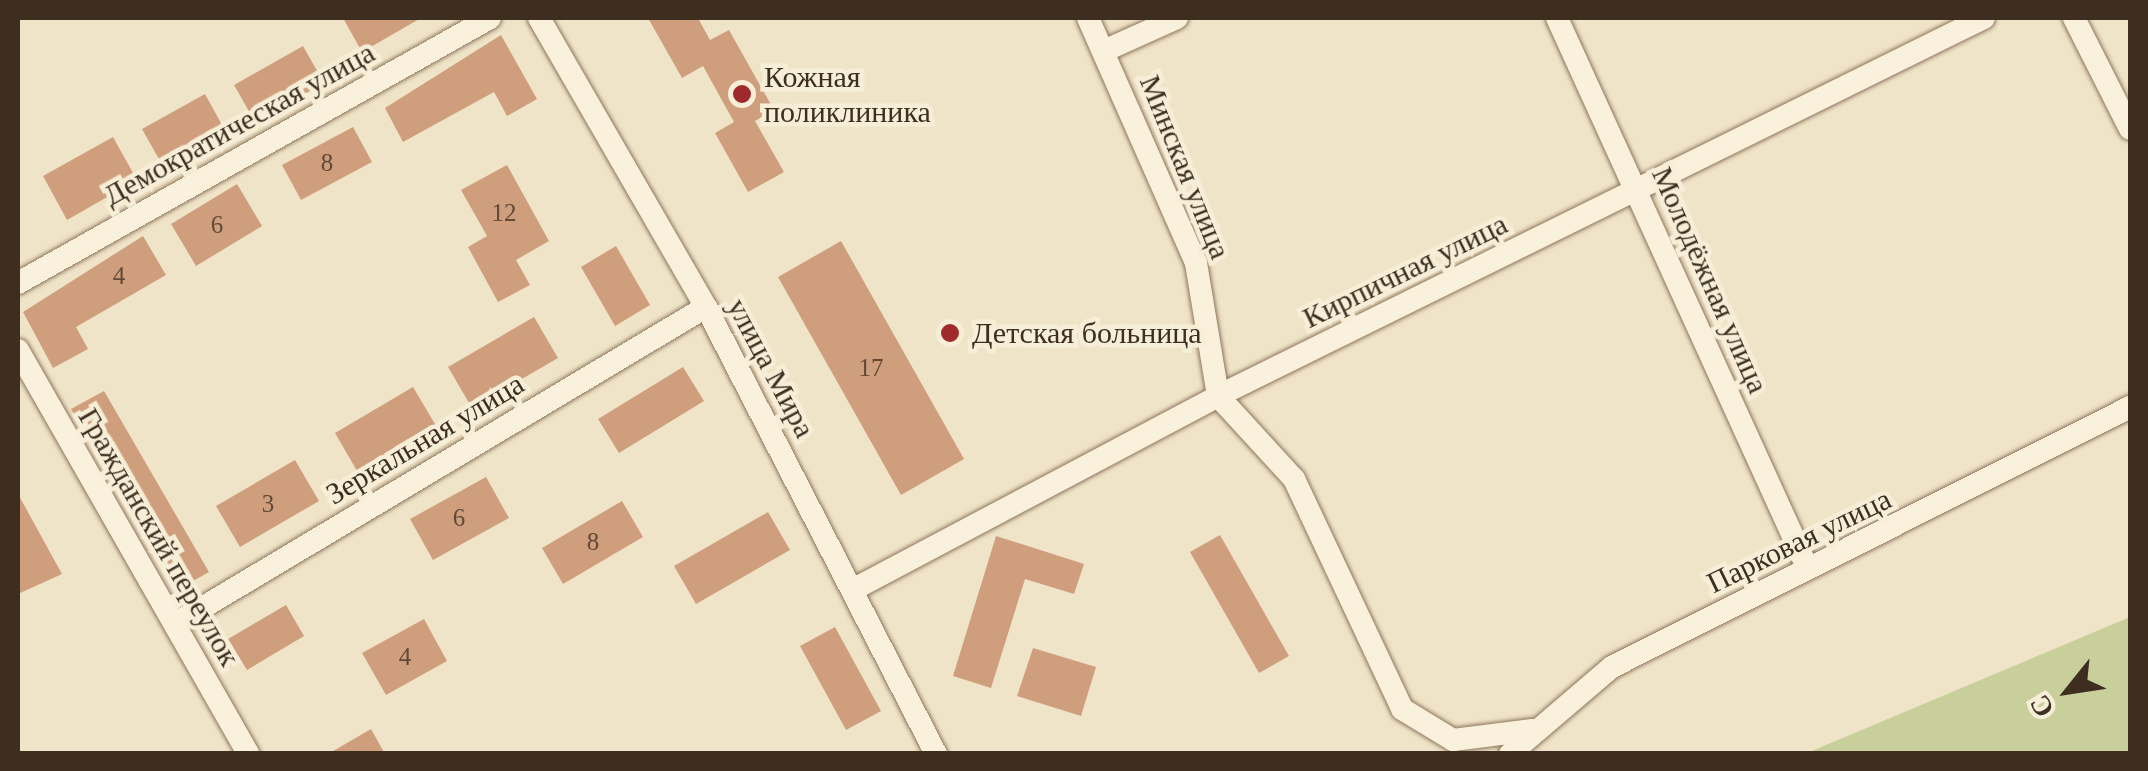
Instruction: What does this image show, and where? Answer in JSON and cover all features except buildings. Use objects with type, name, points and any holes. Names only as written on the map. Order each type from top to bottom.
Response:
[{"type":"street","name":"Демократическая улица","points":[[18,284],[490,18]]},
{"type":"street","name":"улица Мира","points":[[539,18],[706,307],[856,588],[936,754]]},
{"type":"street","name":"Минская улица","points":[[1088,18],[1106,50],[1196,263],[1218,396]]},
{"type":"street","points":[[1106,50],[1177,18]]},
{"type":"street","name":"Молодёжная улица","points":[[1557,18],[1807,567]]},
{"type":"street","name":"Кирпичная улица","points":[[856,588],[1218,396],[1984,18]]},
{"type":"street","points":[[2074,18],[2130,129]]},
{"type":"street","name":"Зеркальная улица","points":[[176,624],[706,307]]},
{"type":"street","name":"Гражданский переулок","points":[[18,350],[248,754]]},
{"type":"street","points":[[1218,396],[1294,479],[1402,710],[1453,740],[1532,730]]},
{"type":"street","name":"Парковая улица","points":[[1510,754],[1532,730],[1612,667],[2130,406]]},
{"type":"green space","points":[[2130,617],[2130,753],[1807,753]]},
{"type":"place","name":"Кожная поликлиника","points":[[742,94]]},
{"type":"place","name":"Детская больница","points":[[950,333]]}]
